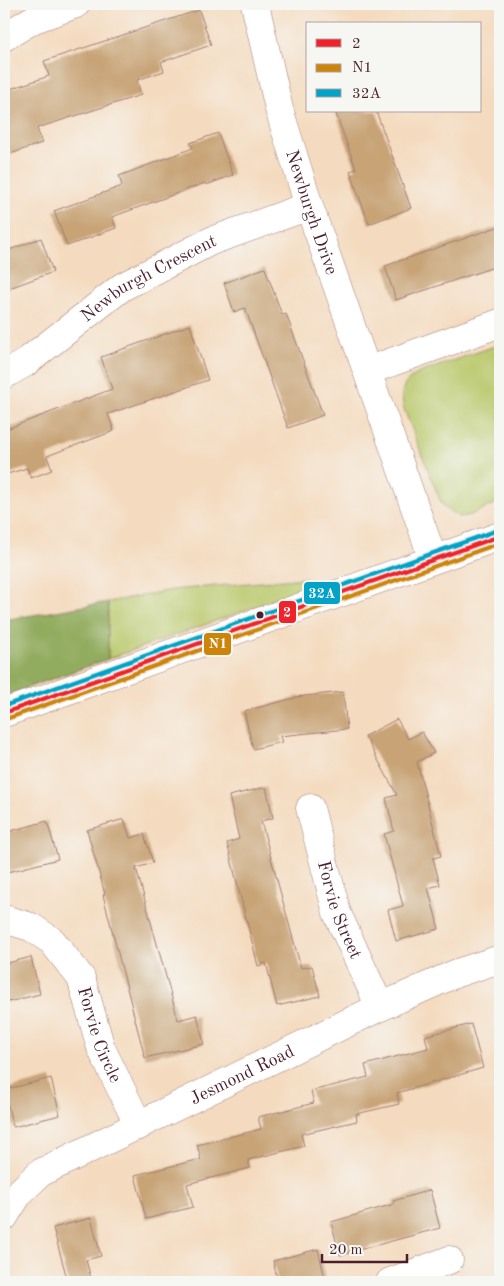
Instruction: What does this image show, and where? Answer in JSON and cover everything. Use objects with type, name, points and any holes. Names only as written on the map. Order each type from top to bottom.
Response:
[{"type":"street","points":[[4,37],[34,18],[76,4]]},
{"type":"street","name":"Newburgh Drive","points":[[255,4],[279,109],[309,206],[433,559]]},
{"type":"street","name":"Newburgh Crescent","points":[[4,375],[25,363],[122,287],[211,241],[309,206]]},
{"type":"street","points":[[367,371],[500,323]]},
{"type":"street","points":[[4,712],[500,536]]},
{"type":"street","name":"Forvie Street","points":[[310,808],[337,913],[380,1008]]},
{"type":"street","name":"Forvie Circle","points":[[4,919],[31,927],[52,941],[81,978],[101,1048],[139,1126]]},
{"type":"street","name":"Jesmond Road","points":[[4,1217],[19,1193],[40,1173],[380,1008],[457,973],[500,959]]},
{"type":"street","points":[[390,1282],[449,1260]]},
{"type":"green space","points":[[500,344],[500,501],[471,515],[460,517],[447,510],[441,503],[404,409],[402,392],[406,383],[419,373]]},
{"type":"green space","points":[[305,578],[315,586],[108,659],[108,602],[171,590]]},
{"type":"green space","points":[[108,602],[108,659],[4,696],[4,620]]},
{"type":"building","points":[[199,10],[211,45],[161,62],[164,71],[137,80],[141,95],[37,128],[42,143],[10,154],[4,136],[4,91],[49,76],[44,61]]},
{"type":"building","points":[[335,112],[376,112],[411,208],[369,224],[350,171],[356,169]]},
{"type":"building","points":[[218,133],[233,175],[206,185],[205,183],[112,217],[116,228],[67,246],[54,211],[122,186],[119,176],[193,148],[190,143]]},
{"type":"building","points":[[500,226],[500,265],[396,300],[385,266]]},
{"type":"building","points":[[41,238],[53,272],[4,290],[4,252]]},
{"type":"building","points":[[265,268],[282,315],[286,314],[323,415],[288,428],[245,308],[234,312],[224,283]]},
{"type":"building","points":[[190,325],[208,380],[108,414],[114,431],[47,456],[52,470],[31,478],[27,468],[4,475],[4,430],[112,389],[101,357]]},
{"type":"building","points":[[343,692],[347,729],[280,736],[282,742],[253,749],[244,711],[295,697]]},
{"type":"building","points":[[397,719],[408,739],[422,732],[434,753],[417,762],[441,856],[433,858],[440,885],[428,888],[439,929],[396,941],[388,910],[403,906],[384,834],[394,831],[386,798],[397,795],[365,736]]},
{"type":"building","points":[[266,787],[273,818],[261,821],[301,968],[312,966],[320,996],[277,1006],[266,963],[258,966],[227,843],[239,839],[229,796]]},
{"type":"building","points":[[124,819],[130,838],[144,834],[153,863],[136,868],[178,1020],[197,1015],[204,1044],[145,1058],[103,895],[105,894],[87,830]]},
{"type":"building","points":[[47,821],[58,859],[4,873],[4,833]]},
{"type":"building","points":[[31,957],[40,994],[4,1003],[4,964]]},
{"type":"building","points":[[471,1024],[483,1068],[397,1093],[399,1104],[356,1114],[357,1121],[301,1134],[304,1146],[248,1160],[250,1168],[187,1184],[193,1207],[146,1219],[135,1175],[201,1159],[197,1145],[261,1129],[258,1117],[314,1103],[311,1091],[368,1077],[365,1065],[428,1048],[425,1036]]},
{"type":"building","points":[[51,1078],[60,1115],[13,1127],[4,1090]]},
{"type":"building","points":[[430,1190],[440,1228],[340,1255],[331,1222],[394,1204],[393,1201]]},
{"type":"building","points":[[91,1218],[101,1256],[86,1260],[92,1282],[68,1282],[53,1228]]},
{"type":"building","points":[[318,1249],[326,1282],[278,1282],[273,1261]]},
{"type":"transit line","name":"32A","points":[[4,706],[498,530]]},
{"type":"transit line","name":"2","points":[[4,713],[500,536]]},
{"type":"transit line","name":"N1","points":[[6,719],[500,543]]}]
